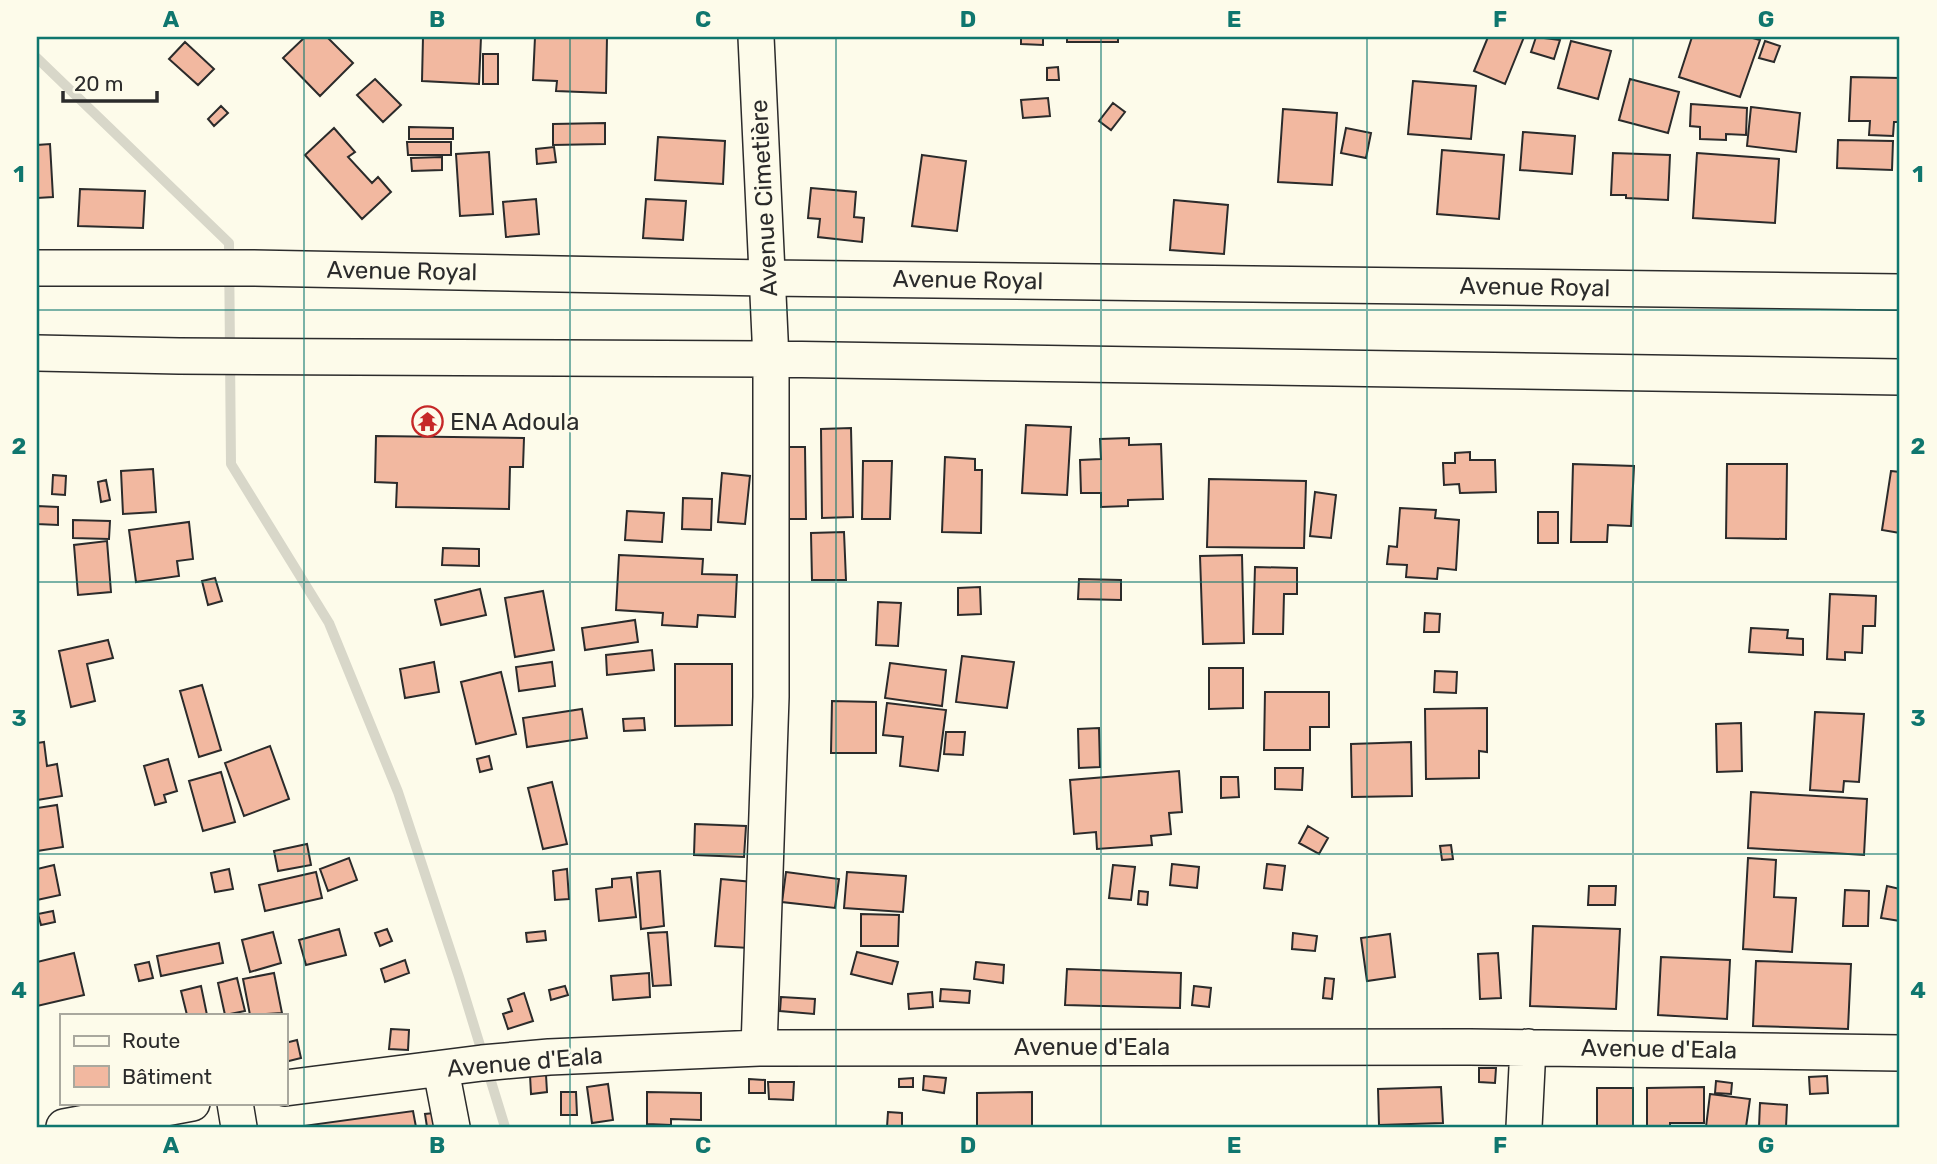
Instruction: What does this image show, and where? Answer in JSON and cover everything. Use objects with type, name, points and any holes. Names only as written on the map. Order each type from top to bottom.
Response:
[{"type":"street","name":"Avenue Cimetière","points":[[756,37],[771,359],[771,697],[759,1048]]},
{"type":"street","name":"Avenue Royal","points":[[37,268],[250,268],[769,278],[1900,292]]},
{"type":"street","points":[[37,353],[771,359],[1900,377]]},
{"type":"street","points":[[1524,1127],[1528,1047]]},
{"type":"street","name":"Avenue d'Eala","points":[[287,1088],[549,1057],[759,1048],[1528,1047],[1900,1053]]},
{"type":"street","points":[[452,1067],[452,1127]]},
{"type":"street","points":[[64,1127],[187,1104]]},
{"type":"street","points":[[235,1104],[239,1127]]},
{"type":"building","points":[[305,37],[327,37],[353,63],[320,96],[283,58]]},
{"type":"building","points":[[423,37],[481,37],[479,84],[422,81]]},
{"type":"building","points":[[535,37],[607,37],[606,93],[556,91],[557,81],[533,80]]},
{"type":"building","points":[[1021,37],[1043,37],[1043,45],[1021,44]]},
{"type":"building","points":[[1067,37],[1118,37],[1118,42],[1067,42]]},
{"type":"building","points":[[1488,37],[1524,37],[1505,84],[1474,71]]},
{"type":"building","points":[[1536,37],[1560,40],[1554,59],[1531,52]]},
{"type":"building","points":[[1692,37],[1749,37],[1760,40],[1740,97],[1679,77]]},
{"type":"building","points":[[1571,41],[1611,51],[1598,99],[1558,88]]},
{"type":"building","points":[[1765,41],[1780,46],[1774,62],[1759,58]]},
{"type":"building","points":[[185,42],[214,69],[198,85],[169,59]]},
{"type":"building","points":[[483,54],[498,54],[498,84],[483,84]]},
{"type":"building","points":[[1058,67],[1059,80],[1047,80],[1047,68]]},
{"type":"building","points":[[1851,77],[1900,78],[1900,122],[1894,122],[1893,136],[1869,135],[1870,121],[1849,121]]},
{"type":"building","points":[[375,79],[401,105],[383,122],[357,95]]},
{"type":"building","points":[[1630,79],[1679,92],[1668,133],[1619,120]]},
{"type":"building","points":[[1413,81],[1476,86],[1471,139],[1408,134]]},
{"type":"building","points":[[1048,98],[1050,116],[1023,118],[1021,100]]},
{"type":"building","points":[[1113,103],[1125,112],[1111,130],[1099,121]]},
{"type":"building","points":[[1691,104],[1747,108],[1746,135],[1726,134],[1726,140],[1700,139],[1700,127],[1690,126]]},
{"type":"building","points":[[221,106],[228,113],[214,126],[208,119]]},
{"type":"building","points":[[1751,107],[1800,113],[1796,152],[1747,146]]},
{"type":"building","points":[[1283,109],[1337,113],[1332,185],[1278,182]]},
{"type":"building","points":[[605,123],[605,144],[553,145],[553,124]]},
{"type":"building","points":[[409,127],[453,128],[453,139],[409,139]]},
{"type":"building","points":[[334,128],[355,152],[348,157],[372,183],[378,177],[391,192],[362,219],[305,155]]},
{"type":"building","points":[[1346,128],[1371,133],[1366,158],[1341,153]]},
{"type":"building","points":[[1523,132],[1575,136],[1572,174],[1520,170]]},
{"type":"building","points":[[658,137],[725,141],[723,184],[655,180]]},
{"type":"building","points":[[1838,140],[1893,141],[1892,170],[1837,168]]},
{"type":"building","points":[[407,142],[451,142],[451,155],[408,155]]},
{"type":"building","points":[[50,144],[53,197],[37,198],[37,145]]},
{"type":"building","points":[[554,147],[556,162],[537,164],[536,149]]},
{"type":"building","points":[[1442,150],[1504,155],[1499,219],[1437,214]]},
{"type":"building","points":[[489,152],[493,214],[460,216],[456,154]]},
{"type":"building","points":[[1613,153],[1670,155],[1668,200],[1611,195]]},
{"type":"building","points":[[1697,153],[1779,159],[1775,223],[1693,218]]},
{"type":"building","points":[[922,155],[966,161],[957,231],[912,226]]},
{"type":"building","points":[[442,157],[442,170],[412,171],[411,158]]},
{"type":"building","points":[[811,188],[856,192],[854,217],[864,218],[862,242],[818,237],[820,219],[808,218]]},
{"type":"building","points":[[80,189],[145,191],[143,228],[78,226]]},
{"type":"building","points":[[536,199],[539,234],[506,237],[503,202]]},
{"type":"building","points":[[646,199],[686,201],[683,240],[643,238]]},
{"type":"building","points":[[1174,200],[1228,205],[1224,254],[1170,250]]},
{"type":"building","points":[[1026,425],[1071,427],[1067,495],[1022,493]]},
{"type":"building","points":[[851,428],[853,517],[822,518],[821,429]]},
{"type":"building","points":[[376,436],[524,438],[523,467],[510,467],[509,509],[396,507],[397,483],[375,482]]},
{"type":"building","points":[[1129,438],[1129,445],[1161,444],[1163,499],[1128,500],[1128,506],[1101,507],[1101,493],[1081,493],[1080,460],[1101,459],[1100,439]]},
{"type":"building","points":[[787,447],[805,447],[806,519],[788,519]]},
{"type":"building","points":[[1470,452],[1470,460],[1495,460],[1496,492],[1460,493],[1459,484],[1444,485],[1443,463],[1455,463],[1455,453]]},
{"type":"building","points":[[945,457],[975,459],[975,470],[982,470],[981,533],[942,532]]},
{"type":"building","points":[[863,461],[892,461],[890,519],[862,519]]},
{"type":"building","points":[[1573,464],[1634,466],[1631,526],[1608,525],[1607,542],[1571,542]]},
{"type":"building","points":[[1727,464],[1787,464],[1786,539],[1726,538]]},
{"type":"building","points":[[153,469],[156,512],[123,514],[121,471]]},
{"type":"building","points":[[1891,471],[1900,472],[1900,533],[1882,530]]},
{"type":"building","points":[[722,473],[750,476],[745,524],[718,522]]},
{"type":"building","points":[[53,475],[66,476],[65,495],[52,494]]},
{"type":"building","points":[[1209,479],[1306,481],[1304,548],[1207,547]]},
{"type":"building","points":[[106,480],[110,500],[101,502],[98,482]]},
{"type":"building","points":[[1315,492],[1336,495],[1331,538],[1310,536]]},
{"type":"building","points":[[683,498],[712,499],[711,530],[682,529]]},
{"type":"building","points":[[37,506],[58,507],[58,525],[37,524]]},
{"type":"building","points":[[1400,508],[1436,510],[1435,518],[1459,520],[1456,570],[1438,568],[1437,579],[1406,577],[1407,565],[1387,564],[1389,546],[1397,547]]},
{"type":"building","points":[[627,511],[664,513],[662,542],[625,540]]},
{"type":"building","points":[[1538,512],[1558,512],[1558,543],[1538,543]]},
{"type":"building","points":[[73,520],[110,521],[109,539],[73,538]]},
{"type":"building","points":[[189,522],[193,559],[177,561],[179,576],[136,582],[129,530]]},
{"type":"building","points":[[844,532],[846,580],[812,580],[811,533]]},
{"type":"building","points":[[107,541],[111,592],[78,595],[74,545]]},
{"type":"building","points":[[443,548],[479,549],[479,566],[442,565]]},
{"type":"building","points":[[619,555],[703,559],[702,574],[737,575],[735,617],[698,615],[697,627],[662,625],[663,613],[616,610]]},
{"type":"building","points":[[1242,555],[1244,643],[1203,644],[1200,556]]},
{"type":"building","points":[[1255,567],[1297,568],[1297,594],[1284,594],[1283,634],[1253,634]]},
{"type":"building","points":[[215,578],[222,601],[208,605],[202,581]]},
{"type":"building","points":[[1079,579],[1121,580],[1121,600],[1078,599]]},
{"type":"building","points":[[980,587],[981,614],[958,615],[958,588]]},
{"type":"building","points":[[480,589],[486,615],[441,625],[435,600]]},
{"type":"building","points":[[543,591],[554,650],[515,657],[505,598]]},
{"type":"building","points":[[1830,594],[1876,596],[1875,626],[1863,626],[1862,653],[1845,652],[1845,660],[1827,659]]},
{"type":"building","points":[[878,602],[901,603],[898,646],[876,645]]},
{"type":"building","points":[[1425,613],[1440,614],[1439,632],[1424,632]]},
{"type":"building","points":[[635,620],[638,642],[585,650],[582,628]]},
{"type":"building","points":[[1751,628],[1788,630],[1787,638],[1803,639],[1803,655],[1749,652]]},
{"type":"building","points":[[108,640],[113,658],[87,664],[95,701],[71,707],[59,651]]},
{"type":"building","points":[[652,650],[654,670],[607,675],[606,655]]},
{"type":"building","points":[[962,656],[1014,662],[1007,708],[956,702]]},
{"type":"building","points":[[434,662],[439,692],[405,698],[400,669]]},
{"type":"building","points":[[552,662],[555,686],[519,691],[516,667]]},
{"type":"building","points":[[890,663],[946,670],[942,706],[885,698]]},
{"type":"building","points":[[675,664],[732,664],[732,725],[675,726]]},
{"type":"building","points":[[1209,668],[1243,668],[1243,708],[1209,709]]},
{"type":"building","points":[[1435,671],[1457,672],[1456,693],[1434,692]]},
{"type":"building","points":[[501,672],[516,734],[476,744],[461,682]]},
{"type":"building","points":[[202,685],[221,750],[199,757],[180,691]]},
{"type":"building","points":[[1265,692],[1329,692],[1329,727],[1310,727],[1310,750],[1264,750]]},
{"type":"building","points":[[832,701],[876,702],[876,753],[831,753]]},
{"type":"building","points":[[887,703],[946,710],[938,771],[900,766],[903,737],[883,735]]},
{"type":"building","points":[[1487,708],[1487,752],[1479,751],[1479,778],[1426,779],[1425,709]]},
{"type":"building","points":[[582,709],[587,738],[527,747],[523,718]]},
{"type":"building","points":[[1815,712],[1864,714],[1859,782],[1844,781],[1843,792],[1810,790]]},
{"type":"building","points":[[644,718],[645,730],[624,731],[623,719]]},
{"type":"building","points":[[1741,723],[1742,771],[1717,772],[1716,724]]},
{"type":"building","points":[[1099,728],[1100,767],[1079,768],[1078,729]]},
{"type":"building","points":[[946,732],[965,732],[963,755],[944,754]]},
{"type":"building","points":[[44,742],[47,766],[57,764],[62,796],[37,800],[37,743]]},
{"type":"building","points":[[1411,742],[1412,796],[1352,797],[1351,744]]},
{"type":"building","points":[[270,746],[289,799],[244,816],[225,763]]},
{"type":"building","points":[[489,756],[492,769],[480,772],[477,759]]},
{"type":"building","points":[[168,759],[177,791],[164,795],[166,802],[155,805],[144,766]]},
{"type":"building","points":[[1275,768],[1303,768],[1302,790],[1275,789]]},
{"type":"building","points":[[1179,771],[1182,812],[1169,813],[1171,834],[1151,836],[1152,845],[1097,849],[1096,832],[1074,834],[1070,780]]},
{"type":"building","points":[[221,772],[235,822],[203,831],[189,781]]},
{"type":"building","points":[[1221,777],[1238,777],[1239,797],[1221,798]]},
{"type":"building","points":[[552,782],[567,844],[543,849],[528,788]]},
{"type":"building","points":[[1751,792],[1867,799],[1864,855],[1748,848]]},
{"type":"building","points":[[57,805],[63,847],[37,851],[37,808]]},
{"type":"building","points":[[695,824],[746,826],[744,857],[694,855]]},
{"type":"building","points":[[1308,826],[1328,838],[1319,854],[1299,843]]},
{"type":"building","points":[[307,844],[311,865],[278,871],[274,851]]},
{"type":"building","points":[[1451,845],[1453,859],[1442,860],[1440,846]]},
{"type":"building","points":[[349,858],[357,880],[328,891],[320,869]]},
{"type":"building","points":[[1748,858],[1776,860],[1774,897],[1796,898],[1792,952],[1743,949]]},
{"type":"building","points":[[1172,864],[1199,867],[1197,888],[1170,885]]},
{"type":"building","points":[[1267,864],[1285,866],[1282,890],[1264,888]]},
{"type":"building","points":[[54,865],[60,895],[37,900],[37,869]]},
{"type":"building","points":[[1113,865],[1135,867],[1131,900],[1109,898]]},
{"type":"building","points":[[229,869],[233,889],[215,892],[211,873]]},
{"type":"building","points":[[567,869],[569,899],[555,900],[553,871]]},
{"type":"building","points":[[660,871],[664,926],[641,929],[637,873]]},
{"type":"building","points":[[316,872],[322,898],[265,911],[259,885]]},
{"type":"building","points":[[786,872],[839,879],[835,908],[782,902]]},
{"type":"building","points":[[847,872],[906,876],[903,912],[844,908]]},
{"type":"building","points":[[631,877],[636,917],[599,921],[596,889],[612,887],[612,879]]},
{"type":"building","points":[[721,879],[753,882],[749,948],[715,946]]},
{"type":"building","points":[[1589,886],[1616,886],[1615,905],[1588,905]]},
{"type":"building","points":[[1887,886],[1900,889],[1900,921],[1881,918]]},
{"type":"building","points":[[1845,890],[1869,891],[1868,926],[1843,926]]},
{"type":"building","points":[[1139,891],[1148,892],[1147,905],[1138,904]]},
{"type":"building","points":[[53,911],[55,922],[41,925],[38,914]]},
{"type":"building","points":[[861,914],[899,915],[898,946],[861,946]]},
{"type":"building","points":[[1533,926],[1620,929],[1616,1009],[1530,1006]]},
{"type":"building","points":[[339,929],[346,955],[306,965],[299,940]]},
{"type":"building","points":[[387,929],[392,941],[380,946],[375,933]]},
{"type":"building","points":[[545,931],[546,940],[527,942],[526,933]]},
{"type":"building","points":[[273,932],[281,963],[250,972],[242,940]]},
{"type":"building","points":[[667,932],[671,985],[653,986],[648,933]]},
{"type":"building","points":[[1293,933],[1317,936],[1315,951],[1292,949]]},
{"type":"building","points":[[1390,934],[1395,977],[1367,981],[1361,938]]},
{"type":"building","points":[[219,943],[223,963],[161,976],[157,956]]},
{"type":"building","points":[[857,952],[898,962],[892,984],[851,974]]},
{"type":"building","points":[[74,953],[84,995],[37,1006],[37,962]]},
{"type":"building","points":[[1498,953],[1501,998],[1480,999],[1478,954]]},
{"type":"building","points":[[1661,957],[1730,960],[1727,1019],[1658,1015]]},
{"type":"building","points":[[405,960],[409,973],[385,982],[381,969]]},
{"type":"building","points":[[1756,961],[1851,964],[1848,1029],[1753,1026]]},
{"type":"building","points":[[149,962],[153,978],[139,981],[135,965]]},
{"type":"building","points":[[976,962],[1004,965],[1003,983],[974,979]]},
{"type":"building","points":[[1067,969],[1181,973],[1180,1008],[1065,1005]]},
{"type":"building","points":[[274,973],[282,1013],[250,1014],[243,979]]},
{"type":"building","points":[[649,973],[650,997],[613,1000],[611,976]]},
{"type":"building","points":[[237,978],[245,1011],[225,1014],[218,983]]},
{"type":"building","points":[[1325,978],[1334,979],[1332,999],[1323,998]]},
{"type":"building","points":[[201,986],[207,1014],[187,1014],[181,991]]},
{"type":"building","points":[[565,986],[568,995],[551,1000],[549,990]]},
{"type":"building","points":[[1194,986],[1211,988],[1209,1007],[1192,1005]]},
{"type":"building","points":[[941,989],[970,991],[969,1003],[940,1001]]},
{"type":"building","points":[[932,992],[933,1007],[909,1009],[908,994]]},
{"type":"building","points":[[524,993],[533,1021],[508,1029],[503,1014],[512,1011],[508,999]]},
{"type":"building","points":[[781,997],[815,999],[814,1014],[780,1011]]},
{"type":"building","points":[[391,1029],[409,1030],[408,1050],[389,1049]]},
{"type":"building","points":[[297,1040],[301,1058],[287,1062],[287,1042]]},
{"type":"building","points":[[1479,1068],[1496,1068],[1495,1083],[1479,1082]]},
{"type":"building","points":[[530,1075],[546,1075],[547,1092],[531,1094]]},
{"type":"building","points":[[924,1076],[946,1078],[944,1093],[923,1090]]},
{"type":"building","points":[[1827,1076],[1828,1093],[1810,1094],[1809,1077]]},
{"type":"building","points":[[913,1078],[913,1087],[899,1087],[899,1079]]},
{"type":"building","points":[[749,1079],[765,1080],[765,1093],[749,1093]]},
{"type":"building","points":[[1716,1081],[1732,1083],[1731,1094],[1715,1093]]},
{"type":"building","points":[[768,1082],[794,1082],[793,1100],[769,1099]]},
{"type":"building","points":[[608,1084],[613,1120],[592,1123],[587,1087]]},
{"type":"building","points":[[1441,1087],[1443,1123],[1379,1125],[1378,1089]]},
{"type":"building","points":[[1704,1087],[1704,1123],[1670,1123],[1670,1127],[1647,1127],[1647,1088]]},
{"type":"building","points":[[1597,1088],[1633,1088],[1633,1127],[1597,1127]]},
{"type":"building","points":[[561,1092],[576,1092],[577,1115],[561,1115]]},
{"type":"building","points":[[647,1092],[701,1093],[701,1120],[671,1119],[671,1125],[647,1124]]},
{"type":"building","points":[[1032,1092],[1032,1127],[977,1127],[977,1093]]},
{"type":"building","points":[[1710,1094],[1750,1099],[1746,1127],[1706,1127]]},
{"type":"building","points":[[1760,1103],[1787,1105],[1786,1127],[1759,1127]]},
{"type":"building","points":[[413,1111],[416,1127],[303,1127],[303,1126]]},
{"type":"building","points":[[888,1112],[902,1113],[902,1127],[887,1127]]},
{"type":"building","points":[[434,1113],[436,1127],[427,1127],[425,1114]]},
{"type":"building","points":[[1092,1126],[1167,1126],[1167,1127]]},
{"type":"waterway","points":[[37,58],[229,243],[231,464],[329,623],[398,792],[505,1127]]},
{"type":"place","name":"ENA Adoula","points":[[427,422]]}]
